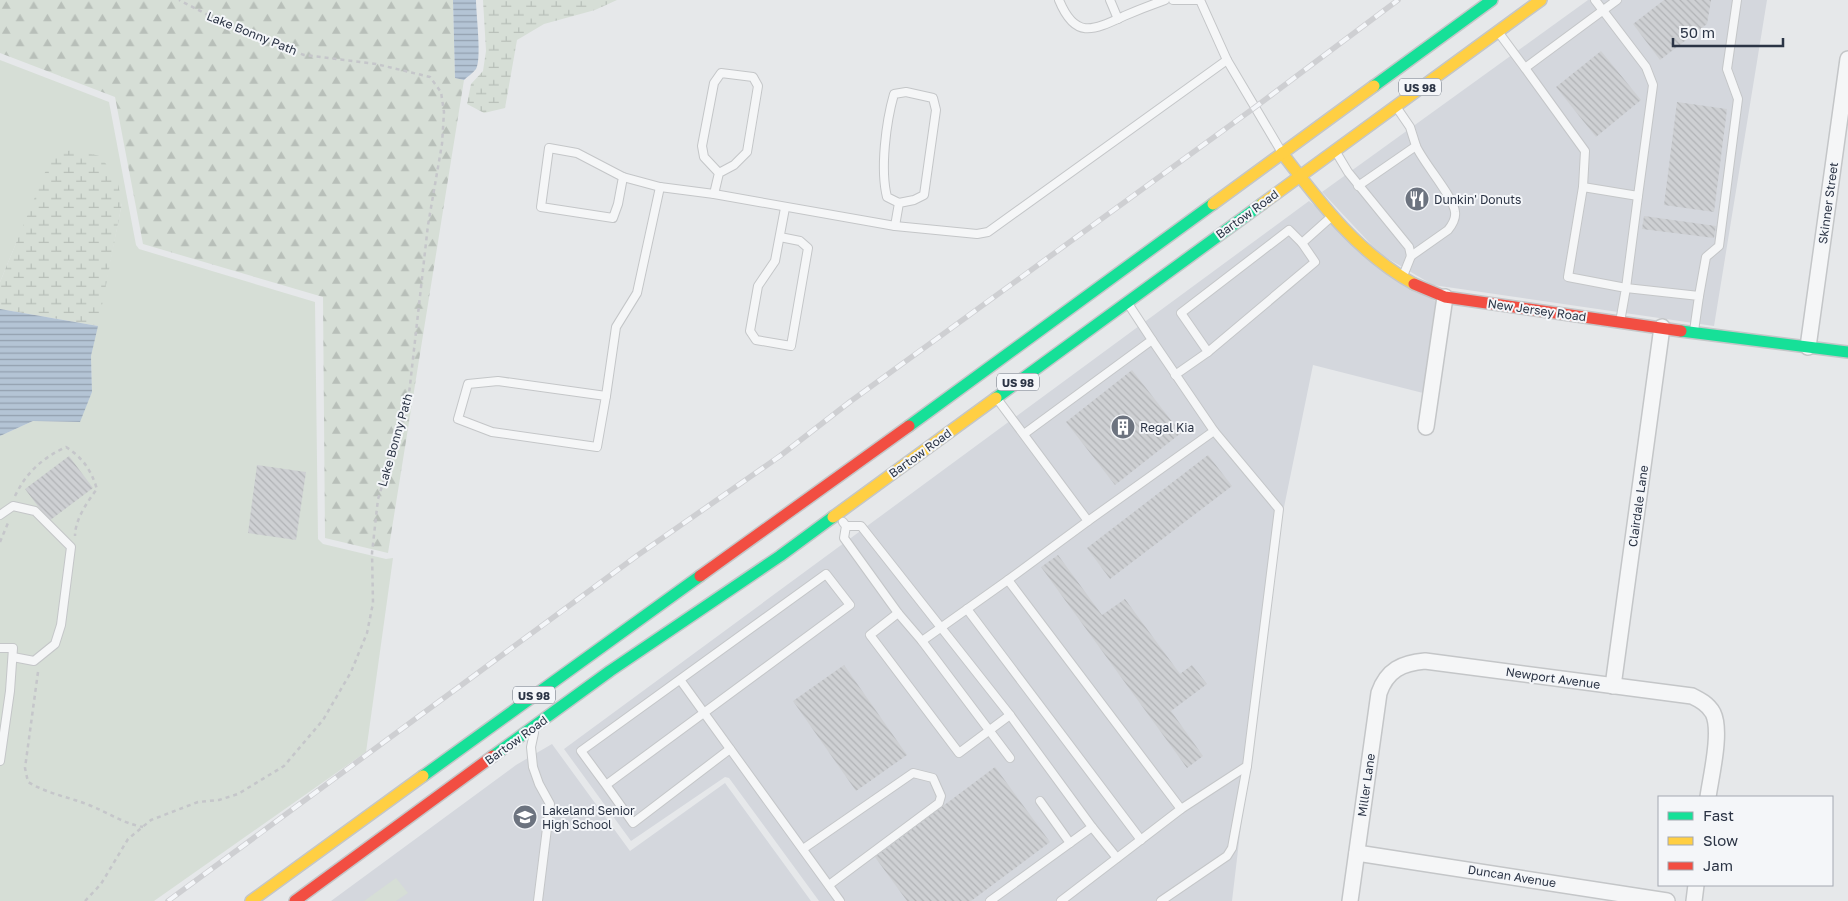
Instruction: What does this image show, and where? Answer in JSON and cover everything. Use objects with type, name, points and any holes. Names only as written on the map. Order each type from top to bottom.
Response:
[{"type":"main road","name":"Bartow Road","points":[[251,901],[820,491],[1492,0]]},
{"type":"main road","name":"Bartow Road","points":[[295,901],[538,724],[842,520],[996,397],[1541,0]]},
{"type":"main road","name":"New Jersey Road","points":[[1282,153],[1352,240],[1374,260],[1402,278],[1430,292],[1445,297],[1848,352]]},
{"type":"street","name":"Skinner Street","points":[[1808,347],[1848,59]]},
{"type":"street","points":[[1426,427],[1445,297]]},
{"type":"street","name":"Clairdale Lane","points":[[1613,686],[1662,327]]},
{"type":"street","points":[[820,491],[842,520]]},
{"type":"street","name":"Newport Avenue","points":[[1391,673],[1395,668],[1411,662],[1425,660],[1692,696],[1704,702],[1713,713],[1716,731],[1708,796]]},
{"type":"street","name":"Miller Lane","points":[[1350,901],[1379,693],[1384,681],[1391,673]]},
{"type":"street","name":"Duncan Avenue","points":[[1357,853],[1667,901]]},
{"type":"street","points":[[1694,901],[1696,886]]},
{"type":"lane","points":[[1059,0],[1066,17],[1085,30],[1095,29],[1165,0]]},
{"type":"lane","points":[[1110,0],[1118,19]]},
{"type":"lane","points":[[1173,0],[1200,0],[1226,60],[1282,153]]},
{"type":"lane","points":[[1595,0],[1646,67],[1653,85],[1620,322]]},
{"type":"lane","points":[[1525,68],[1617,0]]},
{"type":"lane","points":[[1694,331],[1706,257],[1719,246],[1736,118],[1738,99],[1727,69],[1737,0]]},
{"type":"lane","points":[[1498,32],[1585,151],[1583,187],[1568,277],[1626,288],[1699,296]]},
{"type":"lane","points":[[623,176],[618,204],[613,218],[541,207],[549,148],[577,153],[623,176],[660,188],[714,194],[895,226],[976,234],[988,232],[1226,60]]},
{"type":"lane","points":[[714,194],[719,173],[734,165],[748,152],[758,86],[753,77],[721,73],[714,83],[702,146],[704,158],[719,173]]},
{"type":"lane","points":[[906,92],[932,98],[936,110],[924,195],[914,200],[899,203],[887,197],[884,185],[889,113],[894,94],[906,92]]},
{"type":"lane","points":[[1395,106],[1410,127],[1416,146],[1428,167],[1454,205],[1455,213],[1452,225],[1448,230],[1411,256]]},
{"type":"lane","points":[[1358,186],[1416,146]]},
{"type":"lane","points":[[1334,150],[1358,186],[1410,247],[1411,256],[1402,278]]},
{"type":"lane","points":[[1583,187],[1638,196]]},
{"type":"lane","points":[[606,396],[498,381],[468,384],[458,419],[492,432],[597,447],[606,396],[616,327],[637,293],[660,188]]},
{"type":"lane","points":[[895,226],[899,203]]},
{"type":"lane","points":[[780,237],[800,241],[808,248],[791,346],[756,340],[750,331],[758,286],[775,261],[785,208]]},
{"type":"lane","points":[[1302,244],[1331,216]]},
{"type":"lane","points":[[1175,375],[1208,352],[1315,262],[1289,230],[1181,313],[1208,352]]},
{"type":"lane","points":[[1127,302],[1214,430],[1279,509],[1248,766],[1232,848],[1227,856],[1161,901]]},
{"type":"lane","points":[[1024,434],[1152,340]]},
{"type":"lane","points":[[996,397],[1088,521]]},
{"type":"lane","points":[[922,641],[1214,430]]},
{"type":"lane","points":[[0,515],[13,506],[35,511],[71,547],[61,625],[55,644],[34,661],[13,657]]},
{"type":"lane","points":[[1010,758],[922,641],[898,613],[844,538],[842,520],[860,526],[942,626],[1117,858]]},
{"type":"lane","points":[[606,786],[850,605],[826,574],[681,681],[581,751],[606,786],[633,823],[730,748]]},
{"type":"lane","points":[[1008,580],[1181,809]]},
{"type":"lane","points":[[967,608],[1141,840]]},
{"type":"lane","points":[[898,613],[870,635],[959,753],[1010,715]]},
{"type":"lane","points":[[0,648],[13,648],[0,761]]},
{"type":"lane","points":[[681,681],[840,901]]},
{"type":"lane","points":[[538,724],[531,747],[533,767],[550,804],[538,901]]},
{"type":"lane","points":[[1061,901],[1181,809],[1248,766]]},
{"type":"lane","points":[[802,849],[913,773],[933,778],[941,796],[939,803],[829,885]]},
{"type":"lane","points":[[1040,801],[1070,843]]},
{"type":"lane","points":[[990,901],[1092,827]]},
{"type":"path","name":"Lake Bonny Path","points":[[85,901],[101,884],[128,840],[152,820],[198,802],[219,800],[238,794],[284,766],[323,720],[351,672],[367,633],[373,603],[372,553],[378,499],[408,403],[428,225],[442,144],[444,112],[441,92],[430,77],[376,64],[304,55],[237,30],[179,0]]},
{"type":"shaded area","points":[[1588,0],[1767,0],[1714,326],[1433,285],[1380,254],[1322,192]]},
{"type":"shaded area","points":[[1309,201],[1436,302],[1423,393],[1313,365],[1271,571],[1232,901],[819,901],[729,778],[725,777],[631,841],[564,749]]},
{"type":"shaded area","name":"Lakeland Senior High School","points":[[552,744],[630,851],[725,783],[811,901],[331,901],[516,765]]},
{"type":"green space","points":[[0,0],[453,0],[455,78],[464,80],[388,553],[325,538],[323,297],[143,244],[115,97],[0,53]]},
{"type":"green space","points":[[483,0],[617,0],[595,10],[544,24],[517,40],[505,108],[484,113],[467,104],[471,84],[483,71],[486,51]]},
{"type":"green space","points":[[0,60],[109,102],[136,245],[139,249],[315,302],[318,539],[323,544],[386,559],[393,558],[366,752],[154,901],[0,901],[0,436],[33,421],[79,422],[92,392],[91,356],[122,203],[17,241],[0,282]]},
{"type":"green space","points":[[74,150],[100,156],[117,179],[122,203],[98,326],[0,309],[0,282],[53,153]]},
{"type":"green space","points":[[396,878],[408,893],[396,901],[364,901]]},
{"type":"water","points":[[453,0],[476,0],[479,47],[478,64],[476,69],[464,80],[455,78]]},
{"type":"water","points":[[0,309],[98,326],[91,356],[92,392],[80,422],[33,421],[0,436]]},
{"type":"building","points":[[1664,0],[1711,0],[1707,24],[1660,60],[1633,24]]},
{"type":"building","points":[[1601,51],[1641,100],[1596,137],[1556,87]]},
{"type":"building","points":[[1677,102],[1727,109],[1714,212],[1664,205]]},
{"type":"building","points":[[1644,216],[1716,226],[1714,238],[1642,229]]},
{"type":"building","name":"Regal Kia","points":[[1132,370],[1181,433],[1115,485],[1066,422]]},
{"type":"building","points":[[1208,455],[1232,486],[1110,579],[1087,548]]},
{"type":"building","points":[[69,456],[93,488],[49,521],[25,489]]},
{"type":"building","points":[[257,465],[306,472],[296,540],[248,533]]},
{"type":"building","points":[[1058,555],[1102,615],[1125,599],[1180,674],[1192,665],[1207,684],[1171,711],[1203,756],[1187,768],[1041,567]]},
{"type":"building","points":[[844,665],[907,755],[856,791],[793,701]]},
{"type":"building","points":[[995,767],[1050,842],[971,901],[907,901],[875,857]]},
{"type":"railway","points":[[168,901],[638,555],[780,456],[851,401],[1254,108],[1398,0]]},
{"type":"traffic: fast","points":[[1374,86],[1492,0]]},
{"type":"traffic: fast","points":[[909,426],[1213,204]]},
{"type":"traffic: fast","points":[[996,398],[1262,204]]},
{"type":"traffic: fast","points":[[1681,331],[1848,352]]},
{"type":"traffic: fast","points":[[493,756],[610,671],[780,556],[833,517]]},
{"type":"traffic: fast","points":[[423,776],[700,576]]},
{"type":"traffic: slow","points":[[1262,204],[1541,0]]},
{"type":"traffic: slow","points":[[1213,204],[1374,86]]},
{"type":"traffic: slow","points":[[1282,153],[1326,209],[1358,242],[1375,258],[1414,284]]},
{"type":"traffic: slow","points":[[833,517],[996,398]]},
{"type":"traffic: slow","points":[[251,901],[423,776]]},
{"type":"traffic: jam","points":[[1414,284],[1445,297],[1681,331]]},
{"type":"traffic: jam","points":[[700,576],[909,426]]},
{"type":"traffic: jam","points":[[295,901],[493,756]]},
{"type":"place","name":"Dunkin' Donuts","points":[[1417,199]]},
{"type":"place","name":"Regal Kia","points":[[1123,427]]},
{"type":"place","name":"Lakeland Senior High School","points":[[525,817]]}]
